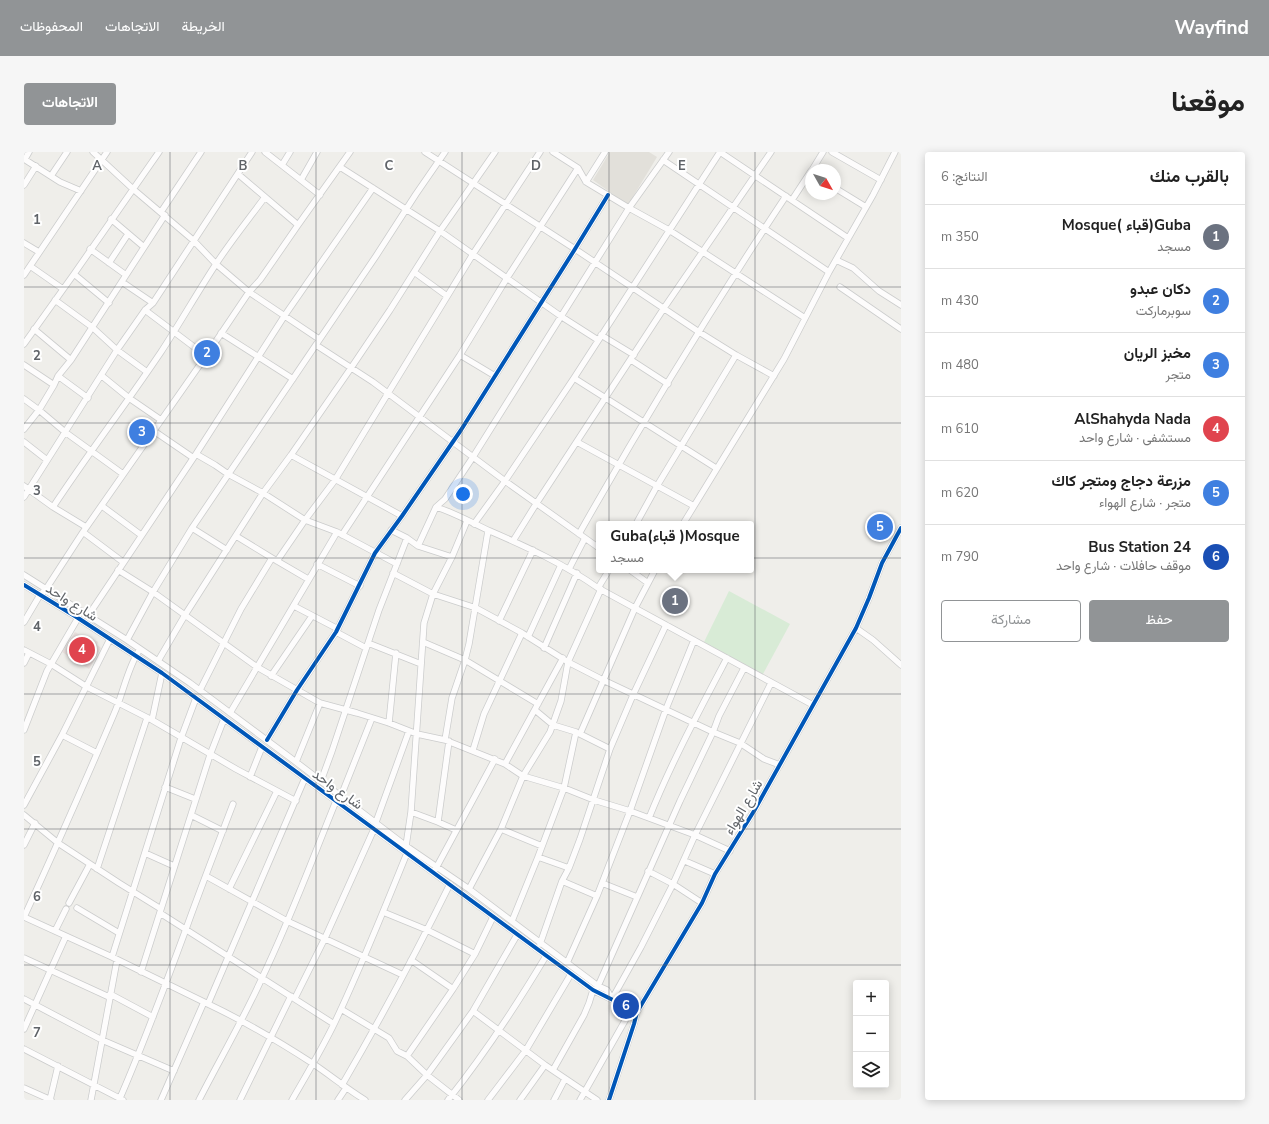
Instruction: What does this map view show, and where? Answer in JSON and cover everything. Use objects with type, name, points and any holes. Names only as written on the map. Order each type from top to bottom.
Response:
[{"type":"street","points":[[29,152],[24,159],[63,184],[81,191]]},
{"type":"street","points":[[51,176],[67,152]]},
{"type":"street","points":[[92,152],[193,240],[216,264],[249,292],[319,339]]},
{"type":"street","points":[[24,275],[107,152]]},
{"type":"street","points":[[24,344],[159,152]]},
{"type":"street","points":[[24,430],[39,410],[58,376],[109,303],[202,152]]},
{"type":"street","points":[[24,497],[26,488],[47,460],[88,398],[117,350],[145,310],[152,303],[252,152]]},
{"type":"street","points":[[265,152],[320,195]]},
{"type":"street","points":[[282,165],[290,152]]},
{"type":"street","points":[[300,180],[317,152]]},
{"type":"street","points":[[24,622],[40,595],[85,529],[249,292],[260,280],[350,152]]},
{"type":"street","points":[[425,152],[506,203],[699,332],[774,376]]},
{"type":"street","points":[[127,640],[153,592],[192,528],[445,152]]},
{"type":"street","points":[[158,661],[185,615],[263,494],[351,368],[440,231],[495,152]]},
{"type":"street","points":[[278,562],[305,520],[335,480],[472,254],[540,152]]},
{"type":"street","points":[[554,152],[578,168],[586,182],[669,230],[805,318]]},
{"type":"street","points":[[586,182],[605,152]]},
{"type":"street","points":[[418,546],[436,507],[445,499],[474,457],[629,208],[669,152]]},
{"type":"street","points":[[474,524],[505,481],[574,378],[720,152],[848,238]]},
{"type":"street","points":[[513,541],[664,308],[771,152]]},
{"type":"street","points":[[815,164],[823,152]]},
{"type":"street","points":[[832,152],[881,180]]},
{"type":"street","points":[[685,521],[716,468],[774,376],[829,272],[881,180],[894,152]]},
{"type":"street","points":[[663,160],[829,272]]},
{"type":"street","points":[[24,185],[36,166]]},
{"type":"street","points":[[340,167],[406,208],[562,317],[600,337],[633,357],[668,384]]},
{"type":"street","points":[[230,713],[294,606],[317,564],[368,498],[578,168]]},
{"type":"street","points":[[238,174],[298,225]]},
{"type":"street","points":[[792,200],[805,180]]},
{"type":"street","points":[[88,616],[123,562],[142,536],[285,315],[373,188]]},
{"type":"street","points":[[841,192],[866,207]]},
{"type":"street","points":[[267,740],[297,690],[337,630],[375,553],[453,442],[608,196]]},
{"type":"street","points":[[579,534],[618,465],[699,332],[786,196]]},
{"type":"street","points":[[53,507],[187,313],[216,264],[264,197]]},
{"type":"street","points":[[111,219],[144,247]]},
{"type":"street","points":[[109,263],[128,234]]},
{"type":"street","points":[[24,243],[39,252]]},
{"type":"street","points":[[90,249],[126,275]]},
{"type":"street","points":[[836,260],[853,268],[879,290],[901,305]]},
{"type":"street","points":[[30,266],[62,290]]},
{"type":"street","points":[[414,272],[447,296]]},
{"type":"street","points":[[74,274],[109,303]]},
{"type":"street","points":[[122,282],[152,303]]},
{"type":"street","points":[[840,287],[901,329]]},
{"type":"street","points":[[56,300],[92,327],[117,350],[147,372]]},
{"type":"street","points":[[145,310],[206,356]]},
{"type":"street","points":[[34,329],[70,360]]},
{"type":"street","points":[[221,333],[293,378]]},
{"type":"street","points":[[316,345],[387,393],[536,504],[596,546]]},
{"type":"street","points":[[460,355],[495,376]]},
{"type":"street","points":[[638,521],[736,355]]},
{"type":"street","points":[[24,365],[54,385]]},
{"type":"street","points":[[58,376],[88,398]]},
{"type":"street","points":[[102,376],[129,398],[161,420]]},
{"type":"street","points":[[574,378],[716,468]]},
{"type":"street","points":[[24,399],[65,432],[123,474]]},
{"type":"street","points":[[154,431],[194,456],[263,494],[305,520],[340,533],[397,564]]},
{"type":"street","points":[[24,442],[47,460]]},
{"type":"street","points":[[577,442],[694,506]]},
{"type":"street","points":[[291,455],[402,516]]},
{"type":"street","points":[[26,488],[85,529],[123,562]]},
{"type":"street","points":[[102,506],[142,536]]},
{"type":"street","points":[[436,507],[533,550],[577,573],[600,589],[813,705]]},
{"type":"street","points":[[406,846],[411,812],[424,623],[433,594],[452,557],[467,521]]},
{"type":"street","points":[[192,528],[227,550]]},
{"type":"street","name":"شارع الهواء","points":[[609,1100],[634,1024],[634,1011],[702,903],[715,874],[754,811],[856,628],[882,563],[901,528]]},
{"type":"street","points":[[391,530],[407,538],[418,546],[452,557]]},
{"type":"street","points":[[438,822],[452,698],[465,660],[476,608],[488,530]]},
{"type":"street","points":[[236,536],[308,579]]},
{"type":"street","points":[[321,781],[367,645],[407,538]]},
{"type":"street","points":[[569,569],[585,538]]},
{"type":"street","points":[[499,621],[533,550]]},
{"type":"street","points":[[200,690],[223,642],[272,558]]},
{"type":"street","points":[[317,564],[360,586]]},
{"type":"street","points":[[528,637],[561,565]]},
{"type":"street","points":[[118,570],[153,592],[257,667],[320,703],[473,750],[505,764],[523,776],[564,788],[594,800],[630,811],[695,835],[730,850]]},
{"type":"street","points":[[393,573],[433,594],[476,608],[528,637],[568,662],[632,695],[694,722],[740,744],[764,759],[780,765]]},
{"type":"street","points":[[544,648],[577,573]]},
{"type":"street","points":[[469,889],[501,829],[523,776],[550,732],[561,701],[568,662],[608,573]]},
{"type":"street","points":[[634,573],[648,583]]},
{"type":"street","points":[[512,920],[564,788],[578,733],[635,608],[653,573]]},
{"type":"street","name":"شارع واحد","points":[[24,575],[127,640],[200,690],[376,822],[450,884],[517,935],[571,974],[595,988],[607,990],[612,999],[634,1011]]},
{"type":"street","name":"شارع واحد","points":[[24,585],[78,618],[162,674],[406,853],[469,889],[512,920],[595,988]]},
{"type":"street","points":[[294,606],[367,645],[396,653],[421,664]]},
{"type":"street","points":[[272,676],[312,616]]},
{"type":"street","points":[[24,730],[43,680],[78,618]]},
{"type":"street","points":[[540,944],[562,881],[569,868],[594,800],[610,749],[632,695],[666,625]]},
{"type":"street","points":[[856,628],[873,640],[901,665]]},
{"type":"street","points":[[473,750],[484,714],[522,634]]},
{"type":"street","points":[[24,805],[87,687],[110,639]]},
{"type":"street","points":[[566,963],[597,896],[630,811],[666,709],[694,640]]},
{"type":"street","points":[[423,642],[465,660],[538,704]]},
{"type":"street","points":[[140,649],[135,656],[119,703],[24,917],[241,1020],[270,1036],[365,1100]]},
{"type":"street","points":[[24,663],[27,651],[51,664],[87,687],[150,719],[210,755],[277,792],[296,800]]},
{"type":"street","points":[[389,723],[396,653]]},
{"type":"street","points":[[505,764],[563,658]]},
{"type":"street","points":[[649,818],[694,722],[727,658]]},
{"type":"street","points":[[553,1070],[584,1015],[719,716],[744,668]]},
{"type":"street","points":[[97,869],[150,719],[162,674]]},
{"type":"street","points":[[612,999],[641,947],[673,884],[695,835],[771,683]]},
{"type":"street","points":[[91,1100],[95,1085],[110,996],[119,933],[165,786],[196,698]]},
{"type":"street","points":[[296,762],[320,703]]},
{"type":"street","points":[[535,710],[553,725],[578,733],[610,749]]},
{"type":"street","points":[[342,796],[372,718]]},
{"type":"street","points":[[141,972],[195,799],[224,719]]},
{"type":"street","points":[[376,822],[409,731]]},
{"type":"street","points":[[62,735],[97,753]]},
{"type":"street","points":[[250,777],[262,747]]},
{"type":"street","points":[[278,759],[284,752]]},
{"type":"street","points":[[435,870],[495,759]]},
{"type":"street","points":[[161,1100],[229,956],[305,778]]},
{"type":"street","points":[[165,786],[195,799]]},
{"type":"street","points":[[229,889],[277,792]]},
{"type":"street","points":[[199,1100],[262,978],[336,801]]},
{"type":"street","points":[[24,1049],[122,1099],[233,804]]},
{"type":"street","points":[[411,812],[456,830]]},
{"type":"street","points":[[24,815],[58,843],[132,891],[186,929],[334,1024]]},
{"type":"street","points":[[191,815],[223,830]]},
{"type":"street","points":[[24,845],[35,823]]},
{"type":"street","points":[[240,1100],[270,1036],[325,938],[374,829]]},
{"type":"street","points":[[501,829],[542,846]]},
{"type":"street","points":[[145,853],[174,866]]},
{"type":"street","points":[[292,1100],[313,1064],[341,1009],[365,956],[406,853]]},
{"type":"street","points":[[538,857],[569,868]]},
{"type":"street","points":[[685,860],[715,874]]},
{"type":"street","points":[[69,903],[90,864]]},
{"type":"street","points":[[648,872],[673,884],[702,903]]},
{"type":"street","points":[[206,876],[287,921],[403,975]]},
{"type":"street","points":[[562,881],[597,896]]},
{"type":"street","points":[[602,883],[637,897]]},
{"type":"street","points":[[338,1100],[450,884]]},
{"type":"street","points":[[76,908],[119,933]]},
{"type":"street","points":[[55,931],[66,909]]},
{"type":"street","points":[[383,912],[427,930],[475,954]]},
{"type":"street","points":[[407,1056],[475,954],[493,917]]},
{"type":"street","points":[[405,1100],[427,1075],[473,1011],[517,935]]},
{"type":"street","points":[[24,1029],[66,936]]},
{"type":"street","points":[[448,1100],[498,1031],[546,956]]},
{"type":"street","points":[[24,958],[50,971],[110,996],[153,1017]]},
{"type":"street","points":[[411,960],[453,989]]},
{"type":"street","points":[[488,1100],[526,1050],[571,974]]},
{"type":"street","points":[[24,999],[102,1040],[174,1071]]},
{"type":"street","points":[[341,1009],[389,1038],[397,1051],[407,1056],[427,1075],[459,1100]]},
{"type":"street","points":[[473,1011],[545,1065],[598,1100]]},
{"type":"street","points":[[580,1100],[634,1011]]},
{"type":"street","points":[[520,1100],[545,1065]]},
{"type":"street","points":[[24,1088],[50,1100],[58,1066]]},
{"type":"street","points":[[554,1100],[565,1079]]},
{"type":"shaded area","points":[[610,152],[649,152],[657,157],[628,205],[593,180]]},
{"type":"shaded area","points":[[75,632],[88,640],[89,639],[92,641],[93,639],[98,642],[97,645],[101,648],[89,669],[62,652]]},
{"type":"green space","points":[[729,591],[790,624],[763,674],[704,642]]},
{"type":"cycle path","points":[[267,740],[297,690],[336,632],[375,553],[461,430],[608,195]]},
{"type":"cycle path","points":[[609,1100],[637,1012],[702,903],[715,874],[754,811],[856,628],[882,563],[901,528]]},
{"type":"cycle path","points":[[24,585],[78,618],[162,673],[593,990],[637,1012]]},
{"type":"place","name":"دكان عبدو","points":[[207,353]]},
{"type":"place","name":"مخبز الريان","points":[[142,432]]},
{"type":"place","name":"مزرعة دجاج ومتجر كاك","points":[[880,527]]},
{"type":"place","name":"Guba(قباء )Mosque","points":[[675,601]]},
{"type":"place","name":"AlShahyda Nada","points":[[82,650]]},
{"type":"place","name":"24 Bus Station","points":[[626,1006]]}]
